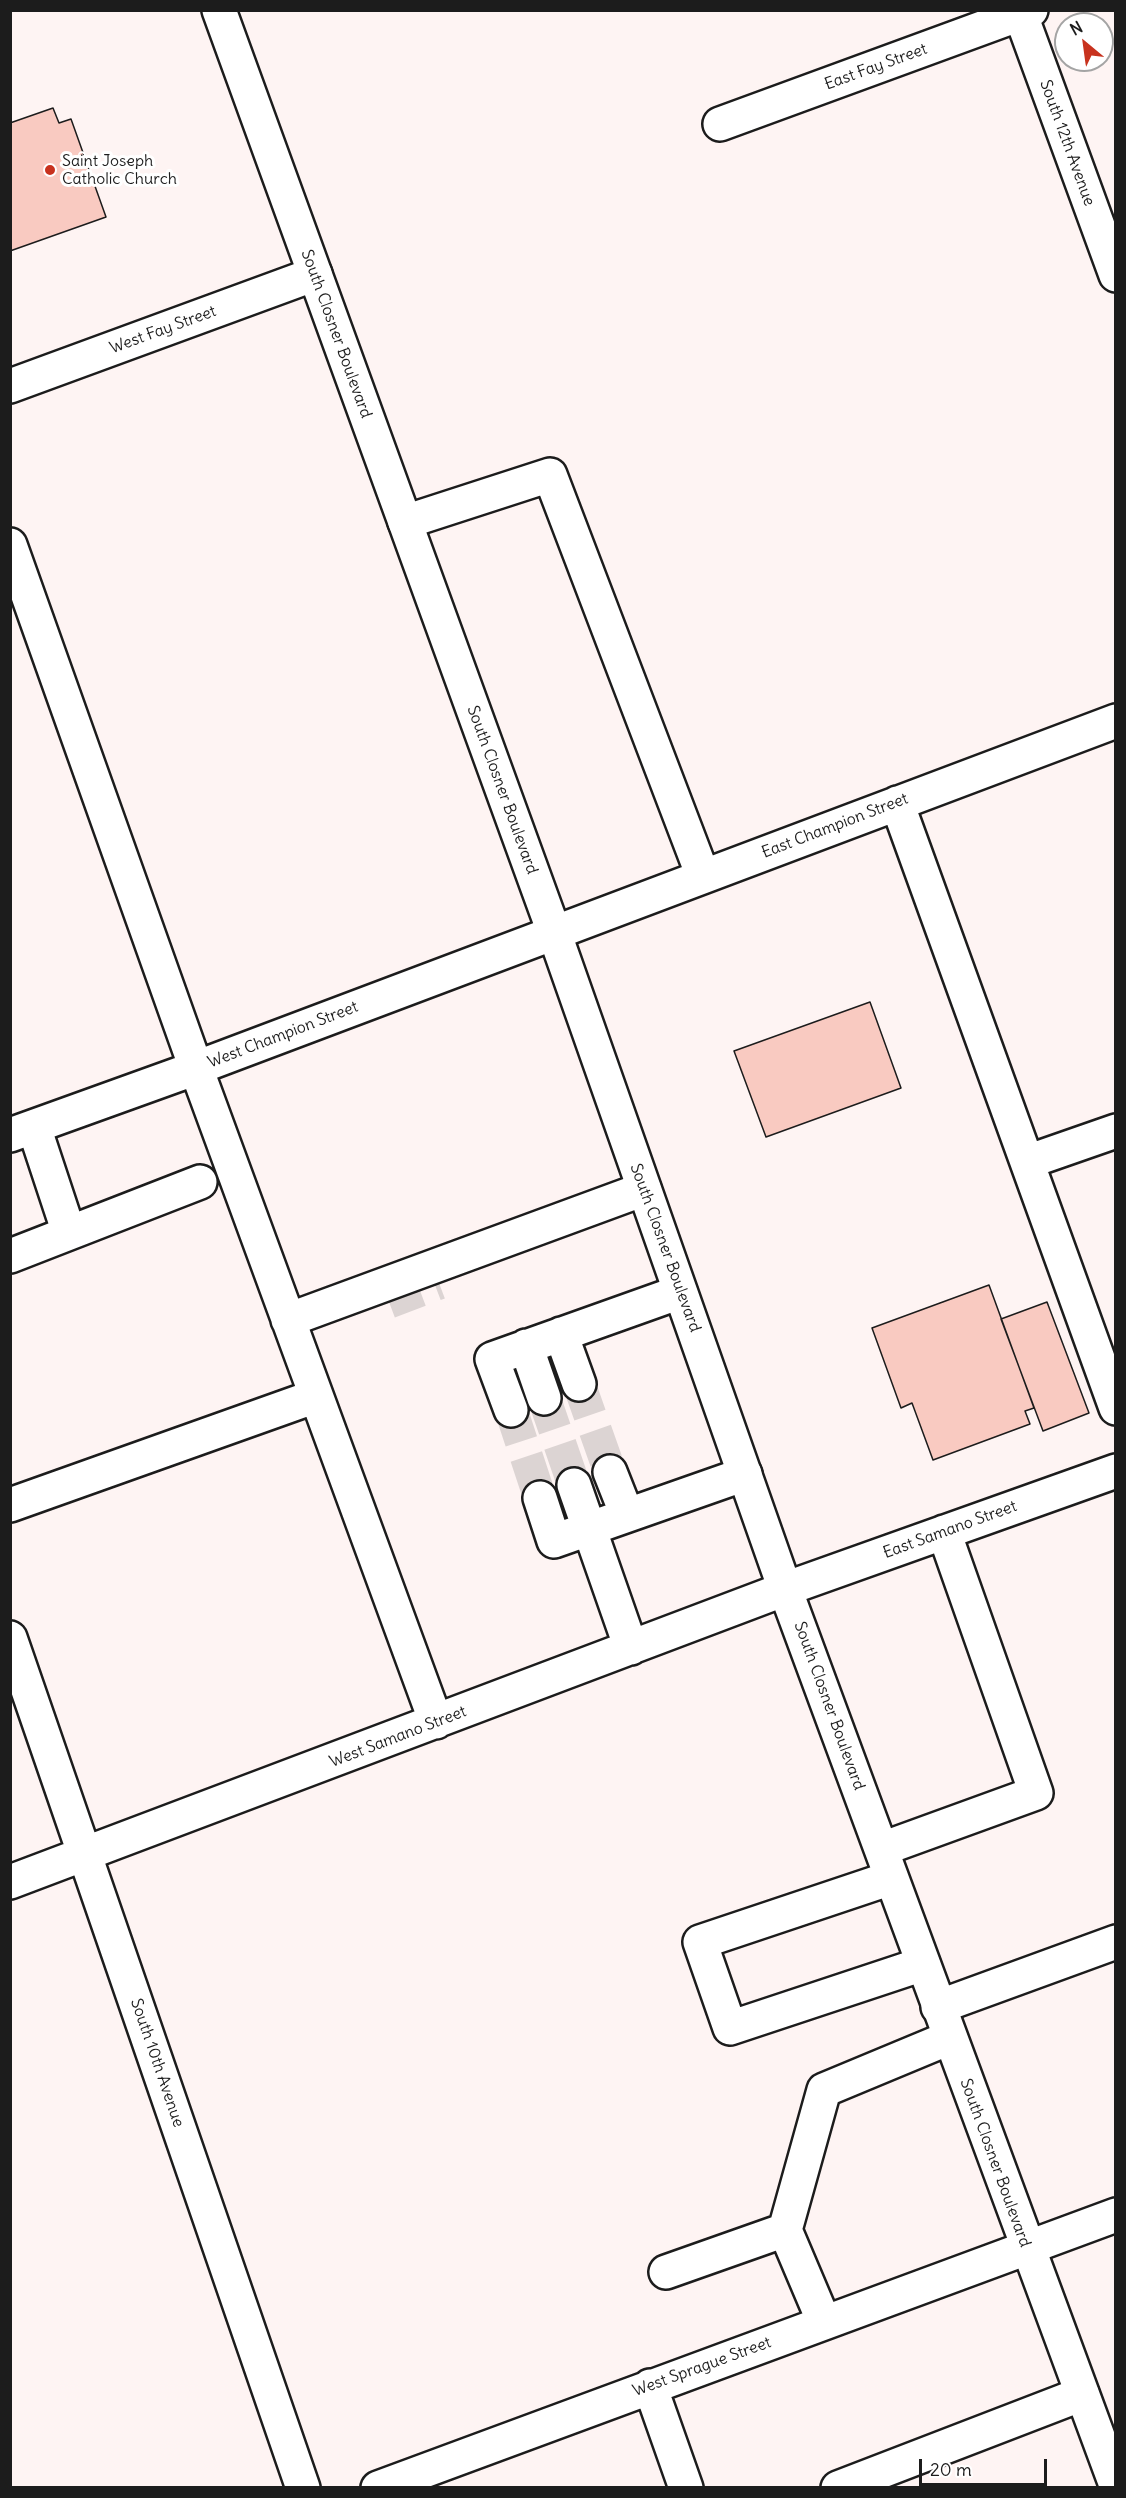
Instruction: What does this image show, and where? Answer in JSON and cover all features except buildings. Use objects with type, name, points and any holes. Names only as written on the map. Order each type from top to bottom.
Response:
[{"type":"street","name":"South Closner Boulevard","points":[[219,10],[554,932],[785,1589],[1026,2247],[1116,2485]]},
{"type":"street","name":"East Fay Street","points":[[720,124],[1023,12]]},
{"type":"street","name":"South 12th Avenue","points":[[1023,12],[1116,275]]},
{"type":"street","name":"West Fay Street","points":[[10,387],[315,274]]},
{"type":"street","points":[[405,522],[550,475],[703,876]]},
{"type":"street","points":[[10,545],[196,1068],[436,1722]]},
{"type":"street","name":"East Champion Street","points":[[554,932],[1116,721]]},
{"type":"street","points":[[897,803],[1116,1408]]},
{"type":"street","name":"West Champion Street","points":[[22,1131],[196,1068],[554,932]]},
{"type":"street","points":[[22,1131],[69,1233]]},
{"type":"street","points":[[1027,1162],[1116,1131]]},
{"type":"street","points":[[10,1256],[200,1182]]},
{"type":"street","points":[[288,1320],[322,1308],[377,1297],[644,1189]]},
{"type":"street","points":[[511,1410],[492,1359],[680,1292]]},
{"type":"street","points":[[561,1334],[579,1384]]},
{"type":"street","points":[[526,1346],[544,1398]]},
{"type":"street","points":[[10,1505],[316,1396]]},
{"type":"street","name":"East Samano Street","points":[[785,1589],[1116,1471]]},
{"type":"street","points":[[610,1472],[627,1515]]},
{"type":"street","points":[[540,1498],[554,1541],[745,1474]]},
{"type":"street","points":[[574,1485],[630,1648]]},
{"type":"street","points":[[923,1964],[730,2028],[700,1942],[886,1864],[1036,1793],[944,1532]]},
{"type":"street","name":"West Samano Street","points":[[10,1882],[86,1856],[785,1589]]},
{"type":"street","name":"South 10th Avenue","points":[[10,1638],[303,2487]]},
{"type":"street","points":[[938,2007],[1116,1942]]},
{"type":"street","points":[[824,2322],[785,2230],[824,2090],[949,2038]]},
{"type":"street","name":"West Sprague Street","points":[[378,2487],[1116,2215]]},
{"type":"street","points":[[666,2272],[785,2230]]},
{"type":"street","points":[[650,2386],[686,2487]]},
{"type":"street","points":[[838,2487],[1082,2394]]},
{"type":"tunnel","points":[[389,1302],[439,1283]]},
{"type":"tunnel","points":[[579,1384],[610,1472]]},
{"type":"tunnel","points":[[544,1398],[574,1485]]},
{"type":"tunnel","points":[[511,1410],[540,1498]]},
{"type":"place","name":"Saint Joseph Catholic Church","points":[[50,170]]}]
